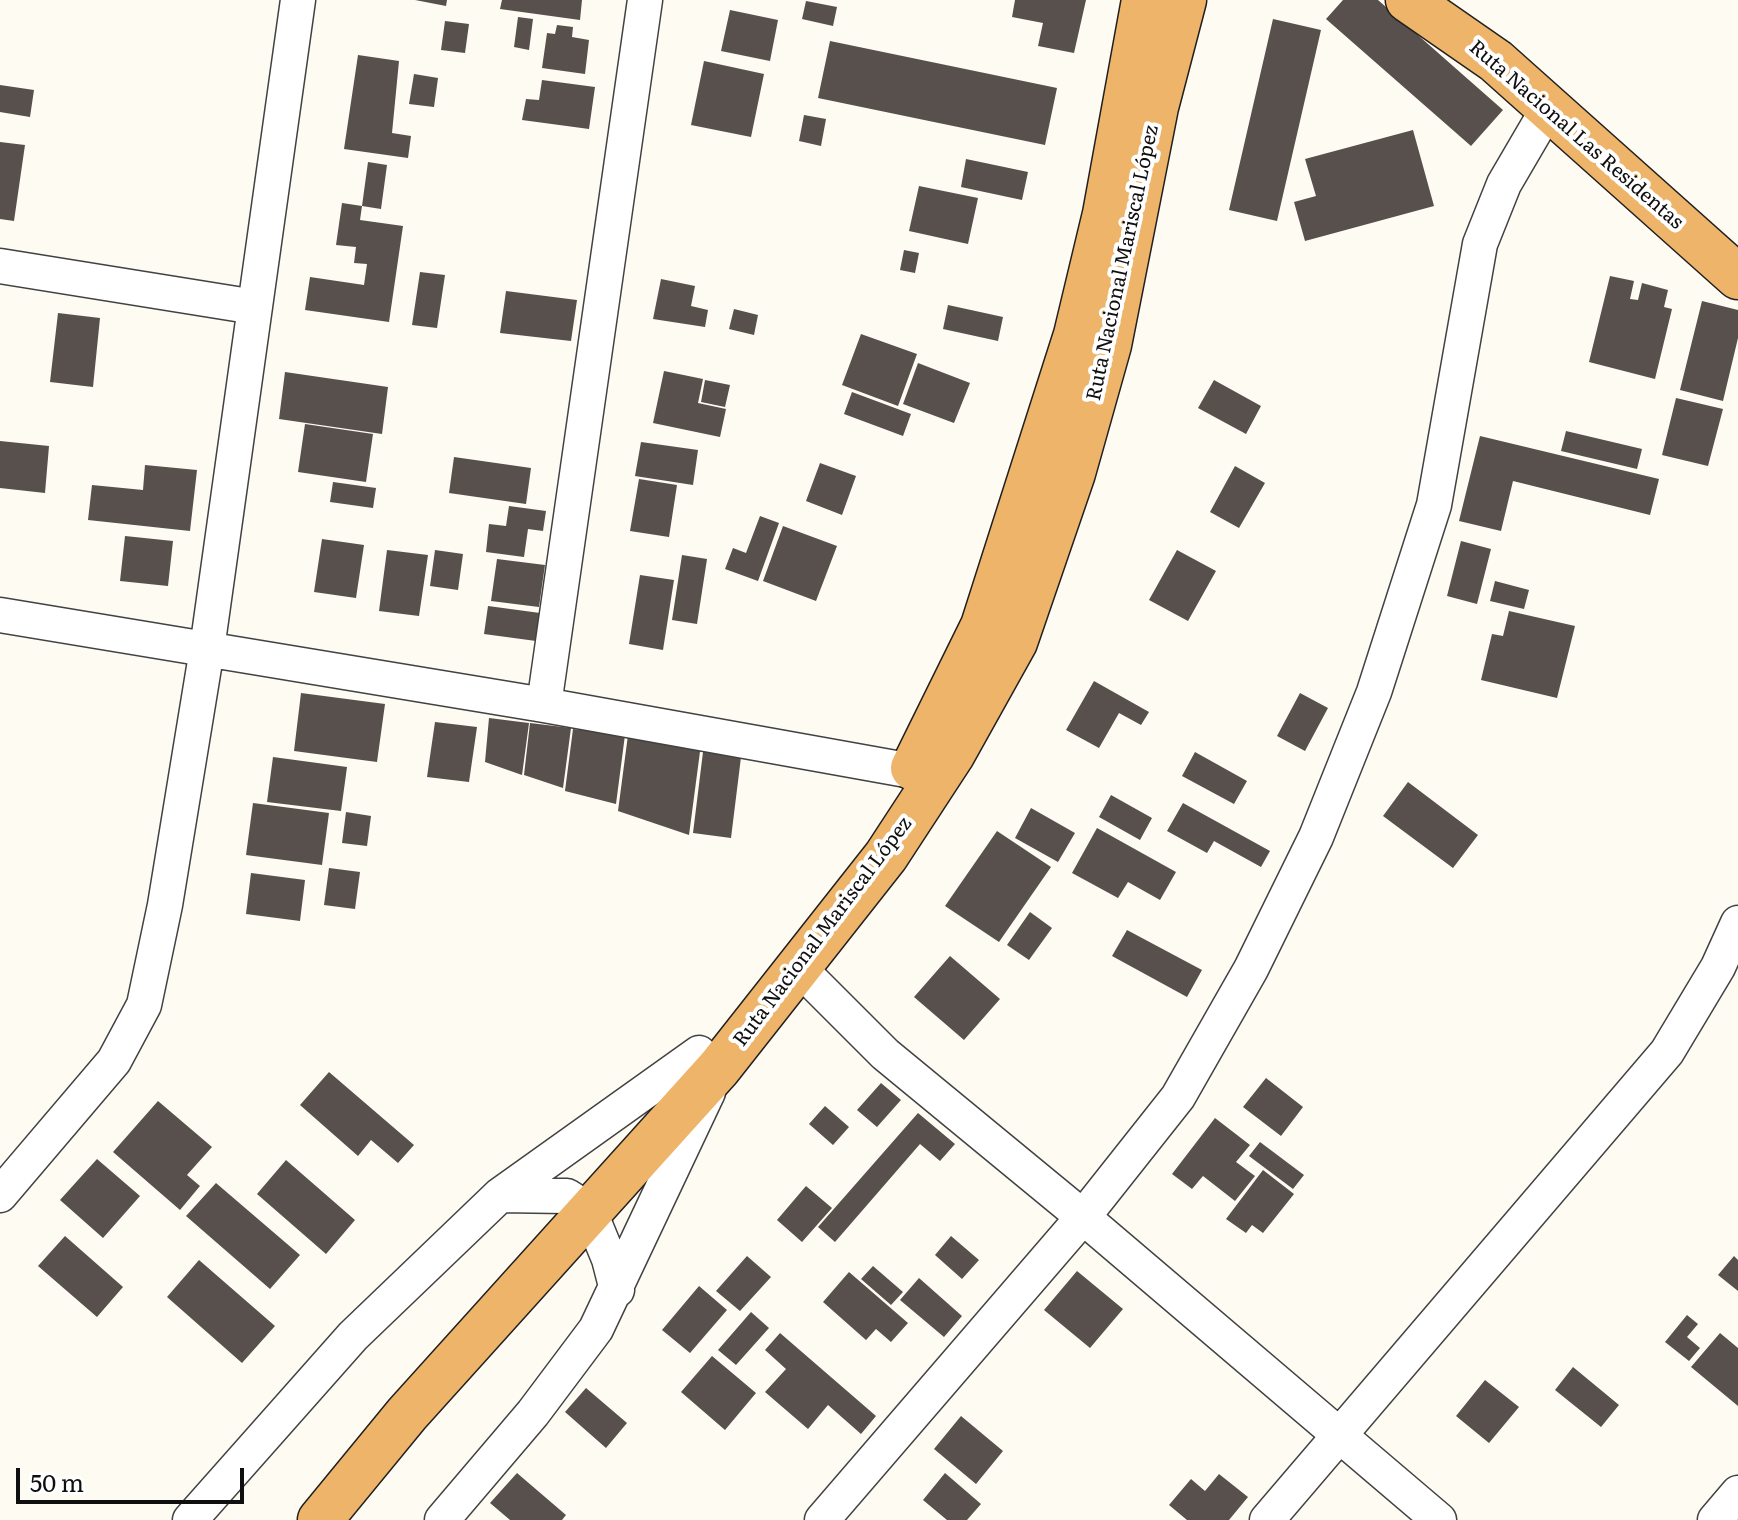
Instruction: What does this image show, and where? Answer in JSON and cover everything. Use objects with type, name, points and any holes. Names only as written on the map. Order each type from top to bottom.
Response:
[{"type":"highway","name":"Ruta Nacional Mariscal López","points":[[709,1060],[838,890],[912,771],[983,626],[1071,350],[1105,214],[1144,0]]},
{"type":"highway","name":"Ruta Nacional Mariscal López","points":[[287,1520],[388,1398],[578,1203],[709,1060],[799,968],[886,856],[952,755],[1015,642],[1073,473],[1109,345],[1156,107],[1184,0]]},
{"type":"highway","points":[[1156,107],[1214,0]]},
{"type":"highway","name":"Ruta Nacional Las Residentas","points":[[1408,0],[1496,61],[1738,277]]},
{"type":"highway","points":[[1436,0],[1496,61]]},
{"type":"highway","name":"Ruta Nacional Mariscal López","points":[[320,1520],[578,1203]]},
{"type":"street","points":[[0,1195],[114,1061],[144,1005],[165,905],[207,649],[298,0]]},
{"type":"street","points":[[544,705],[645,0]]},
{"type":"street","points":[[822,1520],[1083,1217],[1178,1097],[1251,969],[1316,837],[1374,692],[1434,505],[1480,244],[1504,184],[1549,107]]},
{"type":"street","points":[[0,266],[255,307]]},
{"type":"street","points":[[0,615],[544,705],[912,771]]},
{"type":"street","points":[[1267,1520],[1667,1052],[1718,967],[1738,923]]},
{"type":"street","points":[[799,968],[885,1054],[1083,1217],[1439,1520]]},
{"type":"street","points":[[190,1520],[353,1336],[500,1195],[709,1060]]},
{"type":"street","points":[[442,1520],[533,1413],[596,1329],[617,1290],[709,1060]]},
{"type":"street","points":[[500,1195],[578,1203],[609,1259],[617,1290]]},
{"type":"street","points":[[1715,1520],[1738,1493]]},
{"type":"building","points":[[415,0],[447,0],[446,6]]},
{"type":"building","points":[[502,0],[582,0],[580,20],[500,9]]},
{"type":"building","points":[[1015,0],[1086,0],[1074,53],[1038,46],[1043,23],[1012,17]]},
{"type":"building","points":[[1343,0],[1378,0],[1503,110],[1471,146],[1326,19]]},
{"type":"building","points":[[806,1],[837,7],[833,26],[802,19]]},
{"type":"building","points":[[730,10],[778,20],[770,61],[721,51]]},
{"type":"building","points":[[518,17],[533,19],[529,50],[514,47]]},
{"type":"building","points":[[1273,19],[1321,30],[1277,221],[1229,210]]},
{"type":"building","points":[[445,21],[469,24],[465,53],[441,50]]},
{"type":"building","points":[[557,25],[573,27],[572,37],[589,40],[585,74],[542,68],[547,33],[555,34]]},
{"type":"building","points":[[830,41],[1057,88],[1045,145],[818,98]]},
{"type":"building","points":[[358,55],[399,61],[392,133],[411,136],[408,158],[344,149]]},
{"type":"building","points":[[704,61],[764,74],[751,137],[691,125]]},
{"type":"building","points":[[414,74],[438,78],[434,107],[409,104]]},
{"type":"building","points":[[542,80],[595,87],[589,129],[522,120],[526,99],[539,100]]},
{"type":"building","points":[[0,85],[34,90],[30,117],[0,112]]},
{"type":"building","points":[[804,115],[826,119],[821,146],[799,141]]},
{"type":"building","points":[[1413,130],[1434,206],[1305,241],[1294,202],[1316,196],[1305,159]]},
{"type":"building","points":[[0,142],[25,145],[14,221],[0,219]]},
{"type":"building","points":[[966,159],[1028,172],[1022,200],[961,187]]},
{"type":"building","points":[[368,162],[387,165],[381,209],[362,206]]},
{"type":"building","points":[[919,186],[978,198],[968,244],[909,231]]},
{"type":"building","points":[[342,203],[362,206],[360,220],[403,226],[389,322],[305,310],[310,277],[364,285],[367,264],[354,263],[356,247],[336,245]]},
{"type":"building","points":[[904,250],[919,253],[915,273],[900,270]]},
{"type":"building","points":[[420,272],[445,275],[437,328],[412,325]]},
{"type":"building","points":[[1610,276],[1634,281],[1630,299],[1638,300],[1642,283],[1668,290],[1664,307],[1672,309],[1655,379],[1589,362]]},
{"type":"building","points":[[661,279],[695,286],[691,306],[708,310],[705,327],[653,319]]},
{"type":"building","points":[[506,291],[577,300],[571,341],[500,333]]},
{"type":"building","points":[[1702,301],[1738,310],[1738,338],[1723,401],[1680,390]]},
{"type":"building","points":[[948,305],[1003,317],[998,341],[943,329]]},
{"type":"building","points":[[734,309],[758,315],[754,335],[729,329]]},
{"type":"building","points":[[58,313],[100,318],[93,387],[50,382]]},
{"type":"building","points":[[861,334],[917,354],[898,406],[842,385]]},
{"type":"building","points":[[918,363],[970,383],[954,423],[903,404]]},
{"type":"building","points":[[664,371],[703,379],[698,403],[726,409],[720,437],[653,423]]},
{"type":"building","points":[[285,372],[388,387],[382,434],[279,419]]},
{"type":"building","points":[[705,380],[730,385],[725,407],[701,402]]},
{"type":"building","points":[[1214,380],[1261,406],[1246,434],[1198,408]]},
{"type":"building","points":[[852,392],[911,414],[903,436],[844,414]]},
{"type":"building","points":[[1676,398],[1723,409],[1708,466],[1662,455]]},
{"type":"building","points":[[305,424],[373,434],[366,482],[298,472]]},
{"type":"building","points":[[1566,431],[1642,449],[1637,469],[1561,451]]},
{"type":"building","points":[[1480,436],[1659,479],[1650,515],[1513,481],[1501,531],[1459,521]]},
{"type":"building","points":[[0,441],[49,446],[45,493],[0,488]]},
{"type":"building","points":[[641,442],[698,450],[693,485],[635,476]]},
{"type":"building","points":[[454,457],[531,468],[526,504],[449,493]]},
{"type":"building","points":[[820,463],[856,476],[842,515],[806,501]]},
{"type":"building","points":[[145,465],[197,470],[190,531],[88,520],[92,485],[143,490]]},
{"type":"building","points":[[1235,466],[1265,483],[1239,528],[1210,512]]},
{"type":"building","points":[[639,479],[677,485],[669,537],[630,531]]},
{"type":"building","points":[[333,482],[376,488],[373,508],[330,502]]},
{"type":"building","points":[[509,506],[546,511],[543,531],[528,529],[524,557],[486,552],[489,524],[506,526]]},
{"type":"building","points":[[760,516],[779,523],[758,581],[725,569],[733,548],[746,553]]},
{"type":"building","points":[[783,526],[837,546],[816,601],[763,581]]},
{"type":"building","points":[[125,536],[173,541],[168,586],[120,581]]},
{"type":"building","points":[[322,539],[364,545],[356,598],[314,592]]},
{"type":"building","points":[[1461,541],[1491,549],[1477,604],[1447,596]]},
{"type":"building","points":[[387,550],[428,555],[419,616],[379,611]]},
{"type":"building","points":[[435,550],[463,554],[458,590],[430,586]]},
{"type":"building","points":[[1177,550],[1216,571],[1188,621],[1149,600]]},
{"type":"building","points":[[682,555],[707,559],[697,624],[672,620]]},
{"type":"building","points":[[497,559],[545,565],[539,607],[491,601]]},
{"type":"building","points":[[640,575],[674,580],[663,650],[629,644]]},
{"type":"building","points":[[1495,581],[1529,590],[1524,609],[1490,601]]},
{"type":"building","points":[[488,606],[540,613],[536,641],[484,634]]},
{"type":"building","points":[[1509,611],[1575,626],[1557,698],[1481,680],[1492,634],[1503,636]]},
{"type":"building","points":[[1094,681],[1149,712],[1141,725],[1119,713],[1099,748],[1066,730]]},
{"type":"building","points":[[301,693],[385,704],[377,762],[294,751]]},
{"type":"building","points":[[1300,693],[1328,708],[1305,751],[1277,736]]},
{"type":"building","points":[[489,718],[529,723],[522,775],[485,762]]},
{"type":"building","points":[[435,722],[477,727],[469,782],[427,777]]},
{"type":"building","points":[[530,723],[571,728],[563,788],[524,775]]},
{"type":"building","points":[[573,729],[625,735],[616,804],[565,791]]},
{"type":"building","points":[[628,735],[701,744],[689,835],[618,811]]},
{"type":"building","points":[[704,744],[742,749],[731,838],[693,833]]},
{"type":"building","points":[[1195,752],[1247,781],[1234,804],[1182,776]]},
{"type":"building","points":[[273,757],[347,767],[341,811],[267,802]]},
{"type":"building","points":[[1408,782],[1478,835],[1453,868],[1383,816]]},
{"type":"building","points":[[1111,795],[1152,818],[1140,840],[1099,817]]},
{"type":"building","points":[[253,803],[329,813],[322,865],[246,855]]},
{"type":"building","points":[[1183,803],[1270,851],[1261,867],[1214,841],[1207,853],[1167,831]]},
{"type":"building","points":[[1031,808],[1075,833],[1058,862],[1015,838]]},
{"type":"building","points":[[346,812],[371,816],[367,846],[342,843]]},
{"type":"building","points":[[1097,828],[1176,872],[1160,900],[1128,882],[1118,898],[1072,873]]},
{"type":"building","points":[[997,831],[1051,867],[999,942],[945,906]]},
{"type":"building","points":[[329,868],[360,872],[355,909],[324,905]]},
{"type":"building","points":[[251,873],[305,880],[300,921],[246,914]]},
{"type":"building","points":[[1030,912],[1052,928],[1029,960],[1007,945]]},
{"type":"building","points":[[1127,930],[1202,970],[1187,997],[1112,956]]},
{"type":"building","points":[[950,956],[1000,999],[964,1040],[914,997]]},
{"type":"building","points":[[329,1072],[414,1145],[398,1163],[371,1140],[358,1156],[300,1105]]},
{"type":"building","points":[[1266,1078],[1303,1107],[1281,1136],[1243,1107]]},
{"type":"building","points":[[881,1083],[901,1100],[877,1127],[857,1110]]},
{"type":"building","points":[[158,1101],[212,1147],[187,1175],[200,1186],[180,1210],[113,1152]]},
{"type":"building","points":[[825,1106],[849,1127],[833,1145],[809,1124]]},
{"type":"building","points":[[918,1113],[955,1144],[940,1161],[920,1144],[835,1242],[818,1227]]},
{"type":"building","points":[[1215,1118],[1250,1145],[1236,1162],[1255,1176],[1235,1201],[1203,1176],[1192,1189],[1172,1174]]},
{"type":"building","points":[[1260,1142],[1304,1175],[1293,1189],[1249,1156]]},
{"type":"building","points":[[97,1159],[140,1196],[103,1238],[60,1200]]},
{"type":"building","points":[[286,1160],[355,1220],[326,1254],[257,1194]]},
{"type":"building","points":[[1263,1170],[1294,1194],[1263,1233],[1252,1225],[1246,1233],[1226,1219]]},
{"type":"building","points":[[216,1183],[300,1255],[270,1289],[186,1216]]},
{"type":"building","points":[[806,1186],[832,1208],[802,1242],[777,1220]]},
{"type":"building","points":[[65,1236],[123,1287],[97,1317],[38,1266]]},
{"type":"building","points":[[951,1236],[979,1260],[962,1279],[935,1255]]},
{"type":"building","points":[[747,1256],[771,1277],[740,1311],[716,1291]]},
{"type":"building","points":[[1734,1256],[1738,1260],[1738,1291],[1718,1275]]},
{"type":"building","points":[[199,1260],[275,1326],[242,1363],[167,1297]]},
{"type":"building","points":[[873,1266],[903,1292],[891,1305],[861,1279]]},
{"type":"building","points":[[1077,1271],[1123,1309],[1090,1348],[1044,1310]]},
{"type":"building","points":[[849,1272],[908,1323],[891,1342],[876,1329],[866,1340],[823,1302]]},
{"type":"building","points":[[919,1278],[962,1316],[944,1337],[900,1300]]},
{"type":"building","points":[[699,1286],[727,1310],[690,1353],[662,1330]]},
{"type":"building","points":[[751,1312],[769,1328],[736,1365],[718,1350]]},
{"type":"building","points":[[1687,1315],[1698,1324],[1687,1337],[1700,1348],[1689,1361],[1665,1342]]},
{"type":"building","points":[[780,1333],[876,1416],[861,1434],[828,1405],[808,1429],[765,1392],[786,1369],[765,1350]]},
{"type":"building","points":[[1720,1333],[1738,1348],[1738,1406],[1691,1367]]},
{"type":"building","points":[[712,1356],[756,1393],[725,1430],[681,1392]]},
{"type":"building","points":[[1573,1367],[1619,1405],[1601,1427],[1555,1390]]},
{"type":"building","points":[[1485,1380],[1519,1407],[1489,1443],[1456,1416]]},
{"type":"building","points":[[586,1388],[627,1423],[606,1448],[565,1412]]},
{"type":"building","points":[[961,1416],[1003,1451],[976,1484],[934,1449]]},
{"type":"building","points":[[517,1473],[566,1515],[562,1520],[510,1520],[490,1503]]},
{"type":"building","points":[[945,1473],[981,1504],[967,1520],[947,1520],[923,1500]]},
{"type":"building","points":[[1219,1474],[1248,1497],[1229,1520],[1187,1520],[1169,1505],[1191,1479],[1205,1491]]}]
